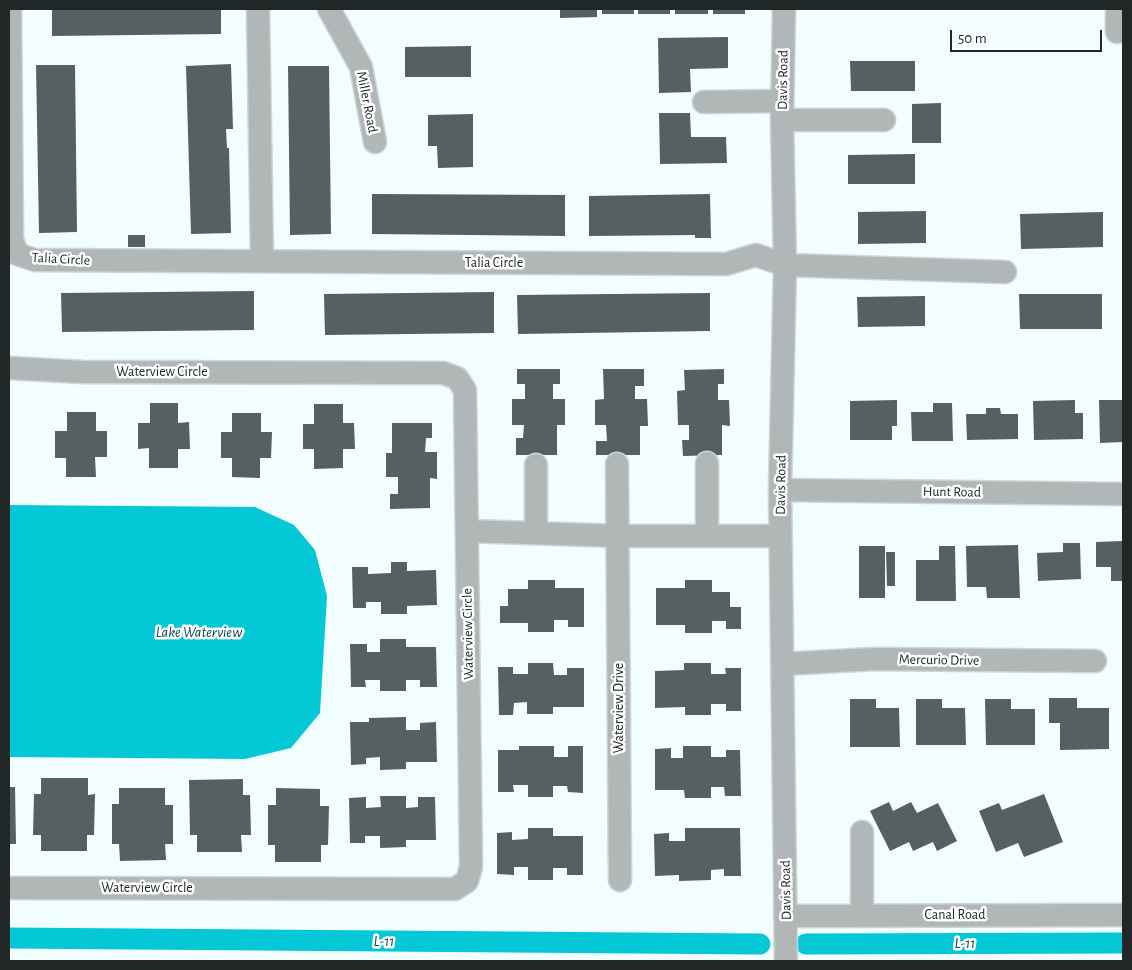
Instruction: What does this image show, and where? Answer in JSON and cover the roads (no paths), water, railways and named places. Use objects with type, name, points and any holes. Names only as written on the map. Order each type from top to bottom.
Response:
[{"type":"street","name":"Talia Circle","points":[[10,9],[12,239],[17,254],[35,260],[726,264],[756,255],[785,265],[1005,272]]},
{"type":"street","points":[[258,9],[262,261]]},
{"type":"street","name":"Miller Road","points":[[329,9],[361,67],[375,142]]},
{"type":"street","name":"Davis Road","points":[[784,9],[782,110],[785,265],[780,536],[786,961]]},
{"type":"street","points":[[1117,9],[1117,32]]},
{"type":"street","points":[[704,102],[884,120]]},
{"type":"street","name":"Waterview Circle","points":[[9,368],[83,372],[443,373],[457,378],[465,390],[471,867],[467,881],[455,889],[9,888]]},
{"type":"street","points":[[707,463],[707,536]]},
{"type":"street","name":"Waterview Drive","points":[[617,464],[620,880]]},
{"type":"street","points":[[536,465],[536,533]]},
{"type":"street","name":"Hunt Road","points":[[780,490],[1123,494]]},
{"type":"street","points":[[468,531],[619,536],[780,536]]},
{"type":"street","name":"Mercurio Drive","points":[[783,664],[874,659],[1095,661]]},
{"type":"street","points":[[862,832],[862,915]]},
{"type":"street","name":"Canal Road","points":[[786,916],[1123,915]]},
{"type":"water","name":"Lake Waterview","points":[[9,505],[255,507],[294,525],[315,550],[327,596],[320,713],[291,748],[245,759],[9,757]]},
{"type":"waterway","name":"L-11","points":[[9,938],[760,944]]},
{"type":"waterway","name":"L-11","points":[[806,944],[1123,943]]}]
